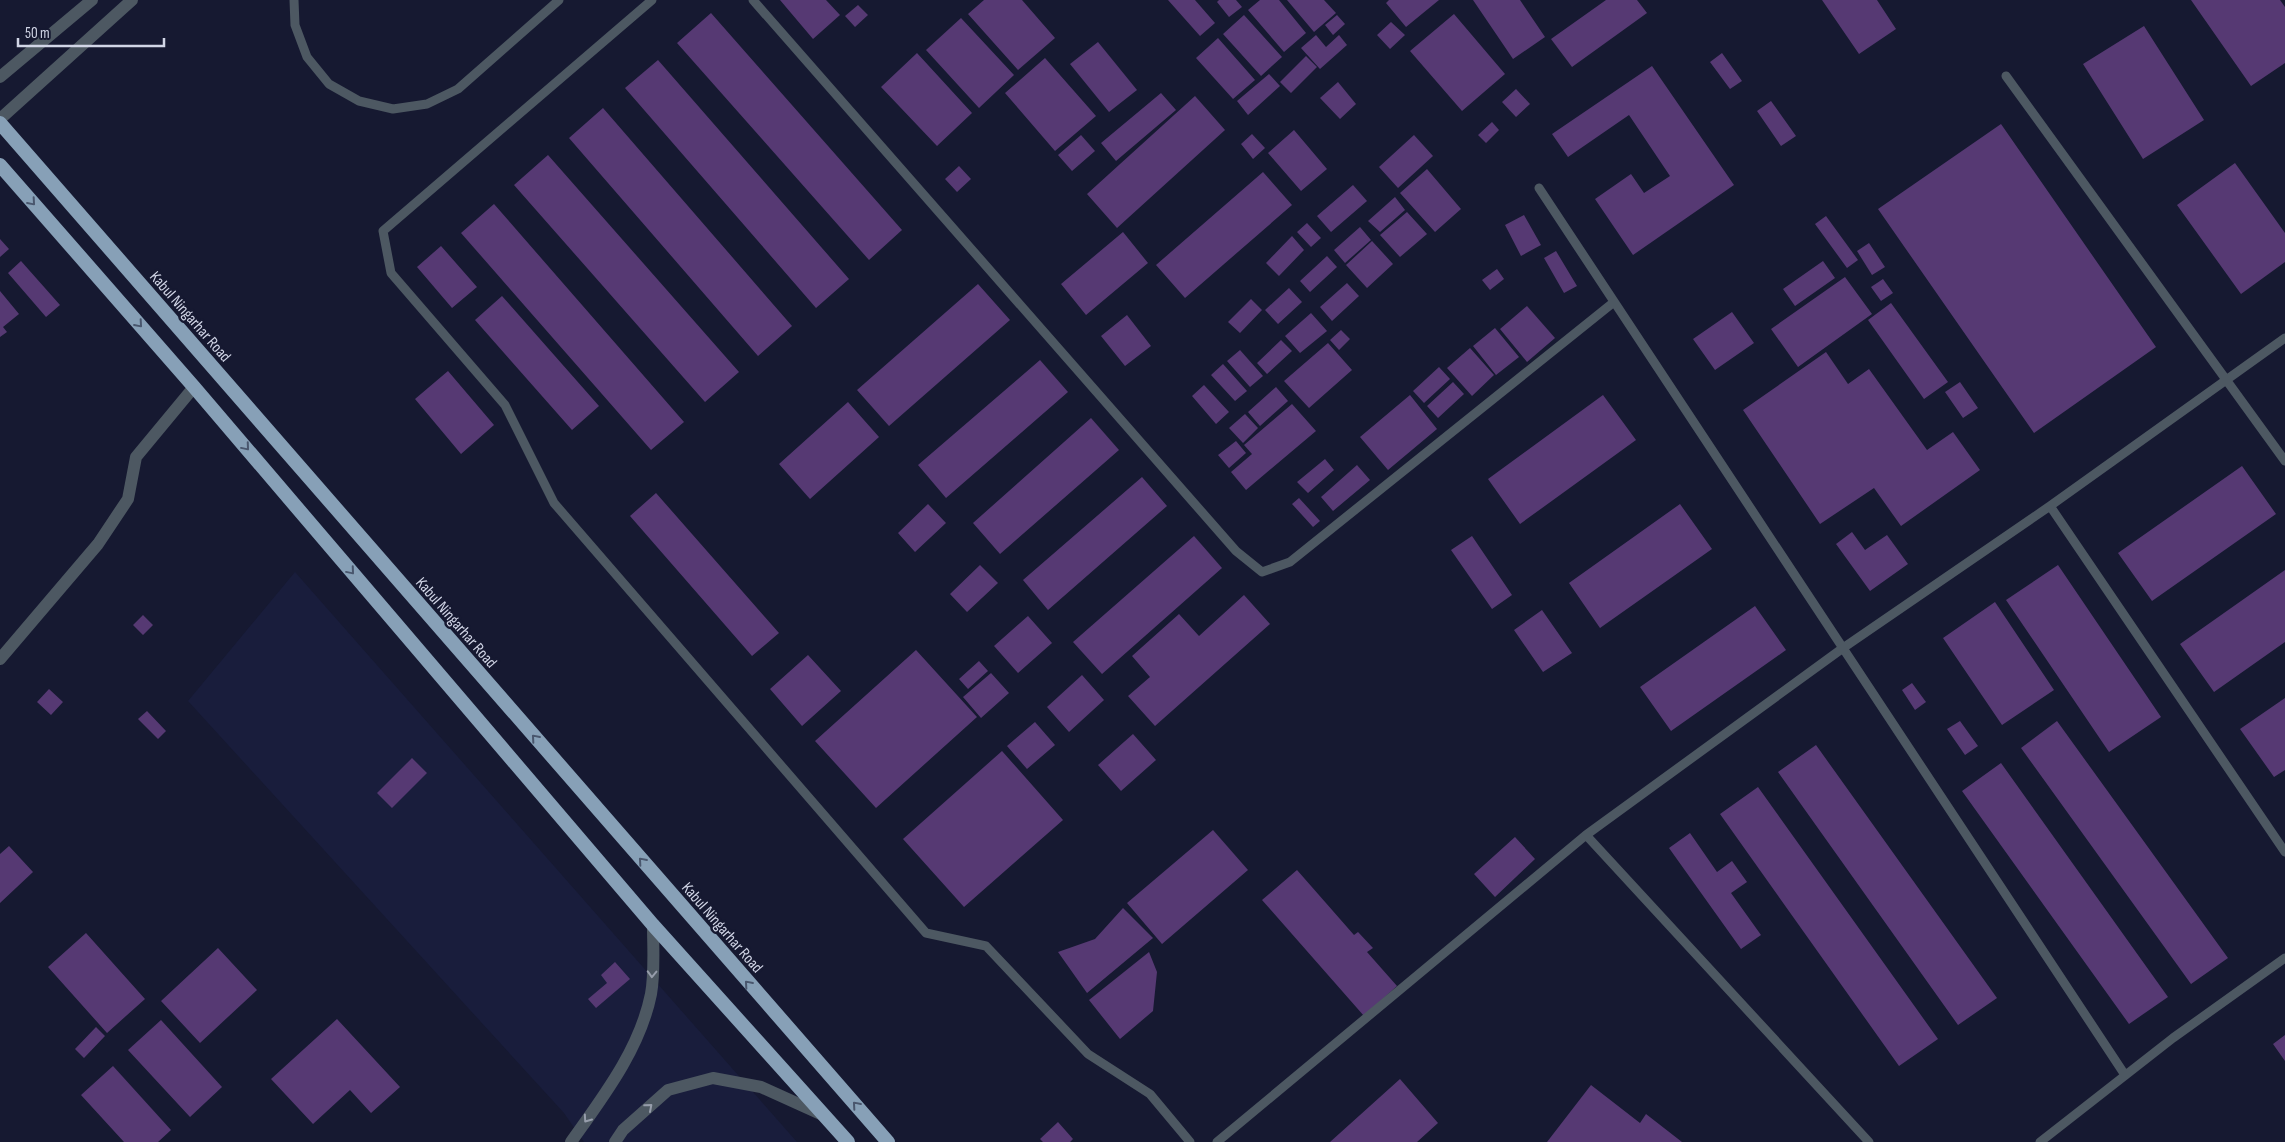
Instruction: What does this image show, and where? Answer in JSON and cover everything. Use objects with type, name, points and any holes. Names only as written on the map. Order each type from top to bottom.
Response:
[{"type":"highway","name":"Kabul Ningarhar Road","points":[[0,123],[888,1142]]},
{"type":"highway","points":[[0,166],[194,387],[653,925],[848,1142]]},
{"type":"street","points":[[0,77],[92,0]]},
{"type":"street","points":[[0,119],[132,0]]},
{"type":"street","points":[[0,659],[98,544],[128,499],[136,457],[194,387]]},
{"type":"street","points":[[571,1142],[635,1043],[651,994],[653,925]]},
{"type":"street","points":[[615,1142],[623,1130],[668,1090],[713,1078],[761,1087],[825,1116]]},
{"type":"lane","points":[[294,0],[295,25],[307,57],[330,84],[359,101],[393,108],[427,104],[458,89],[559,0]]},
{"type":"lane","points":[[652,0],[383,230],[391,274],[505,405],[554,503],[926,933],[986,946],[1088,1054],[1150,1094],[1190,1142]]},
{"type":"lane","points":[[752,0],[1236,551],[1262,572],[1290,562],[1614,302]]},
{"type":"lane","points":[[2006,76],[2285,461]]},
{"type":"lane","points":[[1539,188],[2125,1075]]},
{"type":"lane","points":[[1217,1142],[1586,834],[1843,648],[2050,506],[2225,379],[2285,338]]},
{"type":"lane","points":[[2050,506],[2285,852]]},
{"type":"lane","points":[[1586,834],[1869,1142]]},
{"type":"lane","points":[[2040,1142],[2125,1075],[2285,958]]},
{"type":"shaded area","points":[[295,572],[797,1142],[584,1142],[564,1113],[188,701]]},
{"type":"building","points":[[780,0],[826,0],[840,15],[813,39]]},
{"type":"building","points":[[984,0],[1022,0],[1055,38],[1018,70],[968,14]]},
{"type":"building","points":[[1168,0],[1195,0],[1215,23],[1200,36]]},
{"type":"building","points":[[1219,0],[1236,0],[1242,7],[1229,17],[1217,2]]},
{"type":"building","points":[[1260,0],[1279,0],[1306,33],[1284,52],[1248,10]]},
{"type":"building","points":[[1287,0],[1324,0],[1336,13],[1314,32]]},
{"type":"building","points":[[1389,0],[1439,0],[1406,27],[1386,3]]},
{"type":"building","points":[[1473,0],[1520,0],[1545,37],[1513,59]]},
{"type":"building","points":[[1606,0],[1637,0],[1647,13],[1572,67],[1551,39]]},
{"type":"building","points":[[1822,0],[1877,0],[1896,29],[1859,54]]},
{"type":"building","points":[[2191,0],[2280,0],[2285,7],[2285,63],[2251,86]]},
{"type":"building","points":[[858,5],[868,15],[855,27],[845,16]]},
{"type":"building","points":[[711,13],[902,230],[869,260],[677,43]]},
{"type":"building","points":[[1454,14],[1505,74],[1462,111],[1410,51]]},
{"type":"building","points":[[1244,15],[1282,57],[1261,76],[1223,34]]},
{"type":"building","points":[[1337,15],[1345,24],[1333,35],[1325,25]]},
{"type":"building","points":[[961,18],[1014,75],[979,108],[926,50]]},
{"type":"building","points":[[1391,22],[1405,35],[1390,49],[1377,35]]},
{"type":"building","points":[[2144,26],[2204,120],[2143,159],[2083,64]]},
{"type":"building","points":[[1316,35],[1326,47],[1339,35],[1347,45],[1320,69],[1301,48]]},
{"type":"building","points":[[1218,38],[1255,80],[1233,99],[1196,58]]},
{"type":"building","points":[[1098,42],[1137,90],[1109,112],[1070,64]]},
{"type":"building","points":[[917,53],[972,113],[937,146],[881,87]]},
{"type":"building","points":[[1722,53],[1742,81],[1730,89],[1710,62]]},
{"type":"building","points":[[1306,56],[1317,67],[1291,93],[1280,82]]},
{"type":"building","points":[[1045,58],[1096,116],[1055,151],[1005,93]]},
{"type":"building","points":[[658,60],[849,279],[816,308],[625,88]]},
{"type":"building","points":[[1652,66],[1734,185],[1633,255],[1595,199],[1631,174],[1644,193],[1670,176],[1629,115],[1568,157],[1552,134]]},
{"type":"building","points":[[1269,74],[1280,86],[1248,115],[1237,101]]},
{"type":"building","points":[[1338,82],[1356,104],[1340,119],[1320,98]]},
{"type":"building","points":[[1516,89],[1530,104],[1516,117],[1502,102]]},
{"type":"building","points":[[1161,93],[1176,110],[1116,161],[1101,143]]},
{"type":"building","points":[[1195,96],[1225,130],[1117,228],[1087,194]]},
{"type":"building","points":[[1771,101],[1796,136],[1781,146],[1757,111]]},
{"type":"building","points":[[603,108],[792,326],[758,356],[569,138]]},
{"type":"building","points":[[1492,122],[1499,130],[1486,143],[1478,135]]},
{"type":"building","points":[[2001,124],[2156,347],[2034,433],[1878,209]]},
{"type":"building","points":[[1294,130],[1327,169],[1301,191],[1268,153]]},
{"type":"building","points":[[1252,134],[1265,148],[1253,159],[1241,144]]},
{"type":"building","points":[[1081,135],[1095,151],[1072,171],[1058,155]]},
{"type":"building","points":[[1414,135],[1433,156],[1398,188],[1379,167]]},
{"type":"building","points":[[548,155],[739,372],[705,402],[514,185]]},
{"type":"building","points":[[2235,163],[2285,233],[2285,262],[2241,294],[2177,205]]},
{"type":"building","points":[[959,166],[971,179],[957,192],[945,179]]},
{"type":"building","points":[[1427,169],[1461,209],[1435,232],[1400,193]]},
{"type":"building","points":[[1263,172],[1292,205],[1185,298],[1156,265]]},
{"type":"building","points":[[1353,185],[1367,201],[1331,232],[1317,216]]},
{"type":"building","points":[[1395,197],[1405,210],[1380,232],[1368,221]]},
{"type":"building","points":[[494,204],[684,422],[651,450],[461,233]]},
{"type":"building","points":[[1407,212],[1427,234],[1400,257],[1380,235]]},
{"type":"building","points":[[1524,215],[1541,245],[1521,256],[1505,225]]},
{"type":"building","points":[[1826,216],[1858,260],[1847,268],[1815,224]]},
{"type":"building","points":[[1307,223],[1321,238],[1311,247],[1297,232]]},
{"type":"building","points":[[1360,227],[1371,240],[1345,263],[1334,250]]},
{"type":"building","points":[[1123,232],[1148,263],[1086,315],[1061,284]]},
{"type":"building","points":[[1292,236],[1304,250],[1279,276],[1266,263]]},
{"type":"building","points":[[0,239],[9,249],[0,257]]},
{"type":"building","points":[[1372,241],[1393,264],[1367,288],[1346,265]]},
{"type":"building","points":[[1869,243],[1885,267],[1872,275],[1857,251]]},
{"type":"building","points":[[441,246],[477,287],[452,308],[417,267]]},
{"type":"building","points":[[1556,251],[1577,286],[1564,293],[1544,258]]},
{"type":"building","points":[[1327,256],[1337,267],[1310,292],[1300,281]]},
{"type":"building","points":[[21,261],[60,305],[46,317],[8,273]]},
{"type":"building","points":[[1823,261],[1835,278],[1795,306],[1783,289]]},
{"type":"building","points":[[1497,269],[1504,279],[1490,290],[1482,280]]},
{"type":"building","points":[[1845,277],[1872,314],[1798,367],[1771,329]]},
{"type":"building","points":[[1883,279],[1893,293],[1881,301],[1871,287]]},
{"type":"building","points":[[1347,283],[1359,296],[1332,321],[1320,307]]},
{"type":"building","points":[[978,284],[1010,320],[889,426],[857,390]]},
{"type":"building","points":[[1289,288],[1302,302],[1278,324],[1265,310]]},
{"type":"building","points":[[0,291],[19,314],[3,327],[7,332],[0,337]]},
{"type":"building","points":[[502,296],[599,406],[572,430],[475,320]]},
{"type":"building","points":[[1251,299],[1262,310],[1240,333],[1228,322]]},
{"type":"building","points":[[1891,303],[1948,382],[1924,399],[1868,320]]},
{"type":"building","points":[[1527,306],[1555,338],[1527,362],[1500,329]]},
{"type":"building","points":[[1732,312],[1754,343],[1715,370],[1693,339]]},
{"type":"building","points":[[1311,313],[1327,331],[1300,353],[1285,336]]},
{"type":"building","points":[[1127,315],[1151,346],[1125,366],[1101,336]]},
{"type":"building","points":[[1495,328],[1519,357],[1496,375],[1473,346]]},
{"type":"building","points":[[1341,330],[1350,339],[1339,350],[1330,340]]},
{"type":"building","points":[[1281,340],[1292,351],[1267,374],[1257,363]]},
{"type":"building","points":[[1328,343],[1352,370],[1309,408],[1284,381]]},
{"type":"building","points":[[1470,348],[1494,375],[1472,396],[1447,368]]},
{"type":"building","points":[[1240,350],[1263,376],[1250,387],[1227,361]]},
{"type":"building","points":[[1826,352],[1848,384],[1869,369],[1927,450],[1953,432],[1980,470],[1901,526],[1874,488],[1820,524],[1743,410]]},
{"type":"building","points":[[1040,360],[1068,392],[946,498],[918,465]]},
{"type":"building","points":[[1223,364],[1247,391],[1235,401],[1211,375]]},
{"type":"building","points":[[1439,367],[1450,379],[1424,403],[1413,391]]},
{"type":"building","points":[[448,371],[494,425],[461,454],[415,399]]},
{"type":"building","points":[[1453,382],[1464,394],[1438,418],[1427,406]]},
{"type":"building","points":[[1960,382],[1978,408],[1963,418],[1945,392]]},
{"type":"building","points":[[1204,385],[1229,412],[1216,424],[1192,396]]},
{"type":"building","points":[[1276,387],[1288,401],[1260,426],[1248,412]]},
{"type":"building","points":[[1410,395],[1437,429],[1388,470],[1360,437]]},
{"type":"building","points":[[1603,395],[1636,440],[1520,524],[1488,479]]},
{"type":"building","points":[[848,402],[879,437],[810,499],[779,464]]},
{"type":"building","points":[[1292,404],[1316,431],[1246,490],[1231,472],[1252,454],[1244,445]]},
{"type":"building","points":[[1245,414],[1258,428],[1243,443],[1229,428]]},
{"type":"building","points":[[1091,418],[1119,450],[1000,554],[973,523]]},
{"type":"building","points":[[1236,441],[1246,453],[1229,468],[1218,455]]},
{"type":"building","points":[[1325,459],[1334,470],[1308,493],[1297,482]]},
{"type":"building","points":[[1357,465],[1370,480],[1333,511],[1321,497]]},
{"type":"building","points":[[2242,466],[2276,514],[2152,601],[2118,553]]},
{"type":"building","points":[[1142,477],[1167,506],[1048,610],[1023,580]]},
{"type":"building","points":[[656,493],[779,633],[752,656],[630,516]]},
{"type":"building","points":[[1299,498],[1320,521],[1313,527],[1292,504]]},
{"type":"building","points":[[928,504],[946,523],[915,552],[898,533]]},
{"type":"building","points":[[1680,504],[1712,549],[1600,628],[1569,583]]},
{"type":"building","points":[[1852,532],[1865,550],[1887,535],[1908,564],[1870,591],[1836,544]]},
{"type":"building","points":[[1194,536],[1222,568],[1102,674],[1073,642]]},
{"type":"building","points":[[1472,536],[1512,595],[1492,609],[1451,550]]},
{"type":"building","points":[[980,565],[998,583],[967,612],[950,594]]},
{"type":"building","points":[[2058,565],[2161,717],[2109,752],[2006,600]]},
{"type":"building","points":[[2285,570],[2285,642],[2214,692],[2180,644]]},
{"type":"building","points":[[1244,595],[1270,624],[1155,726],[1128,696],[1150,677],[1132,656],[1179,614],[1199,636]]},
{"type":"building","points":[[1995,602],[2054,690],[2002,725],[1943,638]]},
{"type":"building","points":[[1755,606],[1786,650],[1671,731],[1640,687]]},
{"type":"building","points":[[1542,610],[1572,653],[1543,672],[1514,630]]},
{"type":"building","points":[[143,615],[153,625],[143,635],[133,625]]},
{"type":"building","points":[[1028,616],[1052,643],[1018,673],[994,646]]},
{"type":"building","points":[[916,650],[977,717],[876,808],[815,741]]},
{"type":"building","points":[[808,655],[841,691],[802,726],[770,689]]},
{"type":"building","points":[[979,661],[988,671],[968,689],[959,679]]},
{"type":"building","points":[[991,673],[1009,693],[981,718],[963,697]]},
{"type":"building","points":[[1082,675],[1104,700],[1069,732],[1047,707]]},
{"type":"building","points":[[1912,683],[1926,702],[1915,710],[1902,690]]},
{"type":"building","points":[[49,689],[63,702],[51,715],[37,702]]},
{"type":"building","points":[[2285,698],[2285,770],[2274,777],[2240,729]]},
{"type":"building","points":[[147,711],[166,731],[158,739],[138,719]]},
{"type":"building","points":[[1960,721],[1978,746],[1965,755],[1947,729]]},
{"type":"building","points":[[2057,721],[2228,958],[2191,984],[2021,748]]},
{"type":"building","points":[[1035,722],[1055,745],[1027,769],[1007,746]]},
{"type":"building","points":[[1133,734],[1156,760],[1121,791],[1098,765]]},
{"type":"building","points":[[1816,745],[1997,998],[1958,1025],[1778,772]]},
{"type":"building","points":[[1002,751],[1063,820],[964,907],[903,839]]},
{"type":"building","points":[[412,758],[427,773],[392,808],[377,793]]},
{"type":"building","points":[[2001,763],[2168,997],[2129,1024],[1962,791]]},
{"type":"building","points":[[1758,787],[1938,1039],[1899,1066],[1720,814]]},
{"type":"building","points":[[1213,830],[1248,870],[1162,944],[1127,903]]},
{"type":"building","points":[[1690,833],[1717,872],[1732,861],[1747,882],[1731,893],[1761,935],[1741,949],[1669,848]]},
{"type":"building","points":[[1515,837],[1535,859],[1495,897],[1474,874]]},
{"type":"building","points":[[9,846],[33,872],[0,903],[0,854]]},
{"type":"building","points":[[1297,870],[1354,935],[1358,932],[1373,948],[1367,952],[1397,986],[1364,1016],[1262,900]]},
{"type":"building","points":[[1123,908],[1153,938],[1087,993],[1058,952],[1095,939]]},
{"type":"building","points":[[86,933],[145,999],[107,1033],[48,967]]},
{"type":"building","points":[[218,948],[257,990],[200,1043],[161,1001]]},
{"type":"building","points":[[1149,952],[1157,972],[1153,1011],[1120,1039],[1089,1000]]},
{"type":"building","points":[[615,962],[630,979],[596,1008],[588,999],[607,983],[601,975]]},
{"type":"building","points":[[337,1019],[400,1087],[371,1113],[350,1090],[313,1124],[271,1079]]},
{"type":"building","points":[[161,1020],[222,1087],[190,1117],[128,1050]]},
{"type":"building","points":[[96,1027],[105,1036],[84,1058],[75,1049]]},
{"type":"building","points":[[2285,1035],[2285,1061],[2273,1044]]},
{"type":"building","points":[[113,1066],[171,1130],[158,1142],[124,1142],[81,1095]]},
{"type":"building","points":[[1400,1079],[1438,1123],[1417,1142],[1330,1142]]},
{"type":"building","points":[[1591,1085],[1640,1123],[1646,1114],[1682,1142],[1547,1142]]},
{"type":"building","points":[[1058,1122],[1073,1139],[1070,1142],[1043,1142],[1040,1139]]}]
